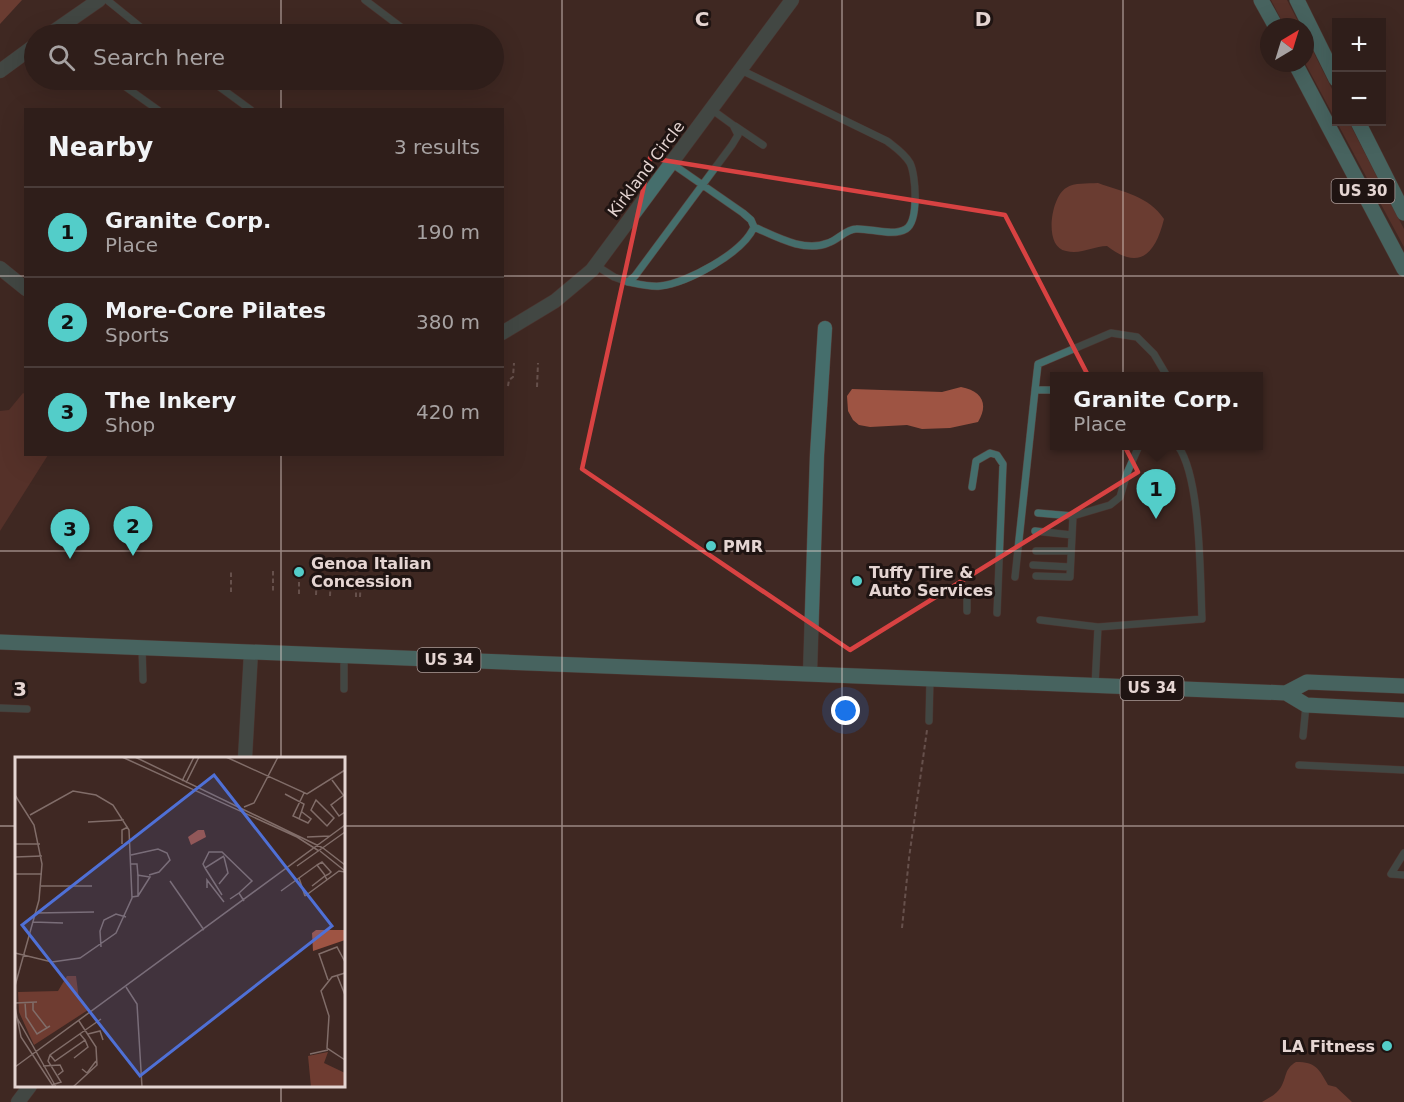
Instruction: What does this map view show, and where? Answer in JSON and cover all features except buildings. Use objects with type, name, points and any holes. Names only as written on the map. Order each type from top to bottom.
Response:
[{"type":"main road","points":[[1262,0],[1271,18]]},
{"type":"main road","points":[[1297,0],[1333,72]]},
{"type":"main road","name":"US 30","points":[[1300,72],[1404,269]]},
{"type":"main road","name":"US 30","points":[[1360,126],[1404,213]]},
{"type":"main road","name":"US 34","points":[[0,642],[1286,693],[1306,705],[1404,710]]},
{"type":"main road","name":"US 34","points":[[1286,693],[1307,682],[1404,686]]},
{"type":"street","points":[[69,24],[99,0]]},
{"type":"street","name":"Kirkland Circle","points":[[504,331],[555,302],[596,265],[792,0]]},
{"type":"street","points":[[0,70],[24,53]]},
{"type":"street","points":[[0,268],[24,287]]},
{"type":"street","points":[[810,674],[817,455],[825,328]]},
{"type":"street","points":[[245,757],[250,652]]},
{"type":"street","points":[[18,1102],[29,1087]]},
{"type":"lane","points":[[107,0],[137,24]]},
{"type":"lane","points":[[365,0],[397,24]]},
{"type":"lane","points":[[671,163],[701,188],[743,213],[751,220],[754,227],[786,241],[810,246],[826,244],[852,229],[890,232],[909,228],[912,221],[915,187],[912,166],[903,153],[887,141],[741,70]]},
{"type":"lane","points":[[130,90],[155,108]]},
{"type":"lane","points":[[224,90],[248,108]]},
{"type":"lane","points":[[711,109],[763,145]]},
{"type":"lane","points":[[628,282],[636,276],[732,145],[738,135],[733,125]]},
{"type":"lane","points":[[596,265],[614,277],[628,282],[658,287],[673,284],[692,276],[729,254],[751,234],[754,227]]},
{"type":"lane","points":[[1016,577],[1038,364],[1111,333],[1137,338],[1154,354],[1165,372]]},
{"type":"lane","points":[[1035,390],[1050,390]]},
{"type":"lane","points":[[1038,513],[1072,516],[1110,505],[1120,497],[1137,450]]},
{"type":"lane","points":[[1040,620],[1098,627],[1202,619],[1196,509],[1184,454],[1181,450]]},
{"type":"lane","points":[[972,487],[976,461],[990,453],[997,455],[1003,464],[997,613]]},
{"type":"lane","points":[[1036,576],[1070,577],[1072,516]]},
{"type":"lane","points":[[1035,531],[1072,535]]},
{"type":"lane","points":[[1036,550],[1071,551]]},
{"type":"lane","points":[[1033,565],[1070,567]]},
{"type":"lane","points":[[967,588],[967,611]]},
{"type":"lane","points":[[1095,686],[1098,627]]},
{"type":"lane","points":[[142,648],[143,680]]},
{"type":"lane","points":[[344,656],[344,689]]},
{"type":"lane","points":[[929,722],[930,679]]},
{"type":"lane","points":[[1303,736],[1306,705]]},
{"type":"lane","points":[[0,708],[27,709]]},
{"type":"lane","points":[[1299,765],[1404,770]]},
{"type":"lane","points":[[1404,853],[1391,874],[1404,875]]},
{"type":"path","points":[[508,386],[508,380],[513,377],[514,363]]},
{"type":"path","points":[[537,387],[538,363]]},
{"type":"path","points":[[231,570],[231,592]]},
{"type":"path","points":[[273,571],[273,593]]},
{"type":"path","points":[[299,572],[299,594]]},
{"type":"path","points":[[316,595],[317,573]]},
{"type":"path","points":[[330,596],[331,574]]},
{"type":"path","points":[[356,576],[358,597],[361,576]]},
{"type":"path","points":[[902,928],[909,858],[929,722]]},
{"type":"highlighted area","points":[[650,158],[1005,215],[1138,472],[850,650],[582,469]]},
{"type":"shaded area","points":[[0,0],[22,0],[0,24]]},
{"type":"shaded area","points":[[1271,0],[1287,0],[1296,18],[1280,18]]},
{"type":"shaded area","points":[[1314,53],[1332,89],[1332,114],[1310,72],[1314,72]]},
{"type":"shaded area","points":[[1339,126],[1351,126],[1404,229],[1404,247]]},
{"type":"shaded area","points":[[1098,183],[1143,200],[1158,211],[1164,219],[1156,242],[1144,255],[1137,258],[1128,257],[1107,246],[1071,252],[1059,248],[1054,241],[1053,211],[1061,193],[1073,185]]},
{"type":"shaded area","points":[[961,387],[979,395],[981,399],[983,410],[978,422],[950,428],[922,429],[907,425],[870,427],[859,425],[848,411],[847,396],[852,389],[942,392]]},
{"type":"shaded area","points":[[24,394],[24,456],[47,456],[0,531],[0,411],[9,410]]},
{"type":"shaded area","points":[[1296,1062],[1313,1065],[1328,1085],[1336,1087],[1352,1102],[1262,1102],[1273,1096],[1279,1089],[1288,1070]]},
{"type":"place","name":"Granite Corp.","points":[[1156,519]]},
{"type":"place","name":"PMR","points":[[711,546]]},
{"type":"place","name":"More-Core Pilates","points":[[133,556]]},
{"type":"place","name":"The Inkery","points":[[70,559]]},
{"type":"place","name":"Genoa Italian Concession","points":[[299,572]]},
{"type":"place","name":"Tuffy Tire & Auto Services","points":[[857,581]]},
{"type":"place","name":"LA Fitness","points":[[1387,1046]]}]
